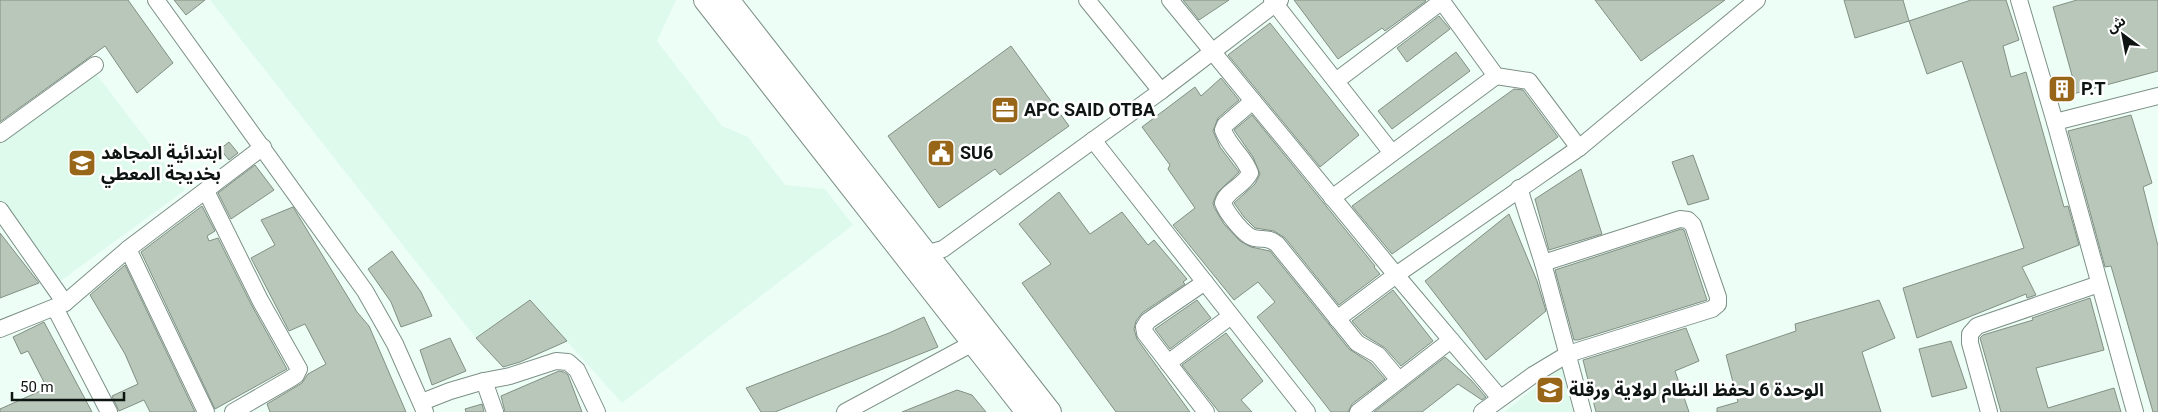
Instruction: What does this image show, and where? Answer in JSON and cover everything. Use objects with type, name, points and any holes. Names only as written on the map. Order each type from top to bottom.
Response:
[{"type":"main road","points":[[704,0],[927,262],[1050,412]]},
{"type":"main road","points":[[728,0],[927,262],[973,343],[1027,412]]},
{"type":"street","points":[[156,0],[365,291],[395,344],[424,407],[450,391],[510,376],[556,361],[568,362],[578,370],[597,412]]},
{"type":"street","points":[[1087,0],[1161,90]]},
{"type":"street","points":[[1170,0],[1332,198],[1500,398]]},
{"type":"street","points":[[1336,81],[1441,0],[1496,76]]},
{"type":"street","points":[[1337,319],[1519,188],[1579,148],[1757,0]]},
{"type":"street","points":[[2019,0],[2055,122],[2135,412]]},
{"type":"street","points":[[927,262],[1212,52],[1276,1],[1392,153]]},
{"type":"street","points":[[0,134],[95,65]]},
{"type":"street","points":[[1332,198],[1496,76],[1529,81],[1579,148]]},
{"type":"street","points":[[2055,122],[2158,96]]},
{"type":"street","points":[[1253,101],[1224,126],[1223,130],[1225,137],[1248,167],[1250,173],[1247,179],[1224,198],[1223,203],[1226,210],[1248,236],[1271,239],[1277,244],[1357,343],[1378,355],[1399,380]]},
{"type":"street","points":[[1093,140],[1307,412]]},
{"type":"street","points":[[0,329],[60,306],[128,249],[263,147]]},
{"type":"street","points":[[1519,188],[1543,263],[1583,412]]},
{"type":"street","points":[[206,191],[260,300],[299,369],[296,375],[290,379],[233,412]]},
{"type":"street","points":[[0,210],[60,306],[109,412]]},
{"type":"street","points":[[1482,412],[1500,398],[1568,354],[1712,309],[1718,304],[1718,297],[1693,225],[1688,220],[1680,219],[1543,263]]},
{"type":"street","points":[[128,249],[206,412]]},
{"type":"street","points":[[1205,282],[1148,321],[1144,327],[1145,333],[1206,412]]},
{"type":"street","points":[[1989,412],[1970,343],[1970,334],[1977,326],[2099,284]]},
{"type":"street","points":[[1168,363],[1231,316]]},
{"type":"street","points":[[1358,412],[1451,340]]},
{"type":"street","points":[[845,412],[973,343]]},
{"type":"street","points":[[484,381],[495,412]]},
{"type":"shaded area","points":[[210,0],[676,0],[657,41],[722,126],[748,137],[785,185],[825,189],[853,225],[622,403],[530,300],[476,338]]},
{"type":"shaded area","name":"ابتدائية المجاهد بخديجة المعطي","points":[[93,70],[185,190],[55,285],[0,207],[0,136]]},
{"type":"shaded area","name":"الوحدة 6 لحفظ النظام لولاية ورقلة","points":[[1562,367],[1573,412],[1504,412]]},
{"type":"building","points":[[0,0],[128,0],[173,63],[137,93],[105,46],[0,122]]},
{"type":"building","points":[[174,0],[205,0],[186,15]]},
{"type":"building","points":[[1183,0],[1229,0],[1199,20]]},
{"type":"building","points":[[1294,0],[1426,1],[1385,31],[1382,28],[1338,59]]},
{"type":"building","points":[[1595,0],[1725,0],[1641,61]]},
{"type":"building","points":[[1844,0],[1903,0],[1909,21],[1855,38]]},
{"type":"building","points":[[1971,0],[2006,0],[2019,40],[2003,46],[2011,77],[2026,72],[2064,207],[2068,206],[2079,245],[2022,267],[2036,295],[2027,298],[2026,294],[1917,338],[1903,288],[2024,248],[1962,61],[1927,74],[1909,21]]},
{"type":"building","points":[[2077,0],[2158,0],[2158,71],[2058,98],[2054,84],[2073,79],[2053,7]]},
{"type":"building","points":[[1439,16],[1450,29],[1407,62],[1397,48]]},
{"type":"building","points":[[1270,23],[1359,135],[1320,167],[1228,55]]},
{"type":"building","points":[[1011,46],[1069,126],[1000,175],[995,169],[939,208],[888,136]]},
{"type":"building","points":[[1456,52],[1470,71],[1392,129],[1378,111]]},
{"type":"building","points":[[1221,78],[1239,100],[1218,118],[1213,131],[1220,147],[1239,172],[1217,193],[1213,203],[1214,207],[1224,224],[1240,241],[1251,247],[1270,251],[1349,349],[1371,363],[1385,379],[1352,404],[1348,412],[1331,412],[1257,317],[1275,302],[1258,282],[1234,300],[1173,225],[1195,208],[1168,169],[1170,165],[1142,127],[1195,87],[1201,96]]},
{"type":"building","points":[[1514,89],[1523,90],[1558,137],[1392,254],[1352,206]]},
{"type":"building","points":[[1252,115],[1380,274],[1339,305],[1285,238],[1274,231],[1255,228],[1234,203],[1255,184],[1260,174],[1253,157],[1234,130]]},
{"type":"building","points":[[2131,115],[2152,183],[2143,187],[2158,246],[2158,412],[2153,412],[2111,266],[2105,267],[2068,131]]},
{"type":"building","points":[[229,142],[238,153],[229,160],[220,149]]},
{"type":"building","points":[[1693,155],[1709,199],[1688,205],[1672,162]]},
{"type":"building","points":[[255,165],[274,190],[231,219],[218,193]]},
{"type":"building","points":[[1581,169],[1602,234],[1549,250],[1535,199]]},
{"type":"building","points":[[1059,192],[1090,234],[1122,212],[1148,245],[1154,240],[1187,279],[1183,282],[1185,284],[1142,313],[1136,321],[1134,329],[1137,339],[1190,412],[1116,412],[1022,283],[1051,264],[1019,224]]},
{"type":"building","points":[[202,206],[215,231],[207,236],[209,241],[218,238],[251,304],[287,369],[215,409],[141,252]]},
{"type":"building","points":[[293,207],[357,312],[369,326],[406,412],[270,412],[267,404],[302,383],[308,374],[326,364],[305,324],[289,331],[251,258],[275,245],[261,220]]},
{"type":"building","points":[[1509,214],[1537,281],[1546,311],[1486,360],[1425,281]]},
{"type":"building","points":[[1681,229],[1684,230],[1707,300],[1574,340],[1555,270]]},
{"type":"building","points":[[0,233],[39,283],[0,298]]},
{"type":"building","points":[[392,251],[421,292],[432,316],[401,327],[391,302],[368,269]]},
{"type":"building","points":[[125,265],[195,412],[150,412],[144,400],[119,411],[118,409],[112,396],[138,384],[125,354],[90,295]]},
{"type":"building","points":[[1393,290],[1433,341],[1401,366],[1385,348],[1364,335],[1352,321]]},
{"type":"building","points":[[2090,298],[2104,350],[2036,368],[2048,408],[2114,388],[2121,412],[2001,412],[1980,338],[1983,335],[2033,320],[2032,318]]},
{"type":"building","points":[[530,300],[567,341],[520,362],[503,367],[476,338]]},
{"type":"building","points":[[1197,300],[1211,318],[1170,349],[1155,329]]},
{"type":"building","points":[[1879,300],[1895,338],[1862,352],[1881,412],[1717,412],[1717,408],[1738,402],[1726,355],[1796,331],[1795,324]]},
{"type":"building","points":[[924,317],[938,347],[775,412],[761,412],[746,388],[889,333]]},
{"type":"building","points":[[44,322],[92,412],[0,412],[0,409],[47,388],[28,351],[21,354],[13,337]]},
{"type":"building","points":[[1686,328],[1699,361],[1675,371],[1689,412],[1596,412],[1583,360]]},
{"type":"building","points":[[1226,333],[1263,381],[1241,400],[1252,412],[1219,412],[1182,365]]},
{"type":"building","points":[[450,338],[466,371],[432,385],[420,350]]},
{"type":"building","points":[[1951,341],[1967,388],[1932,397],[1919,349]]},
{"type":"building","points":[[1445,357],[1471,380],[1486,397],[1482,400],[1458,384],[1422,412],[1374,412]]},
{"type":"building","points":[[559,371],[568,375],[582,412],[505,412],[501,396]]},
{"type":"building","points":[[957,390],[972,395],[986,412],[902,412]]},
{"type":"building","points":[[482,404],[484,412],[466,412],[465,409]]},
{"type":"place","name":"P.T","points":[[2062,89]]},
{"type":"place","name":"APC SAID OTBA","points":[[1005,110]]},
{"type":"place","name":"SU6","points":[[941,153]]},
{"type":"place","name":"ابتدائية المجاهد بخديجة المعطي","points":[[82,163]]},
{"type":"place","name":"الوحدة 6 لحفظ النظام لولاية ورقلة","points":[[1550,390]]}]
